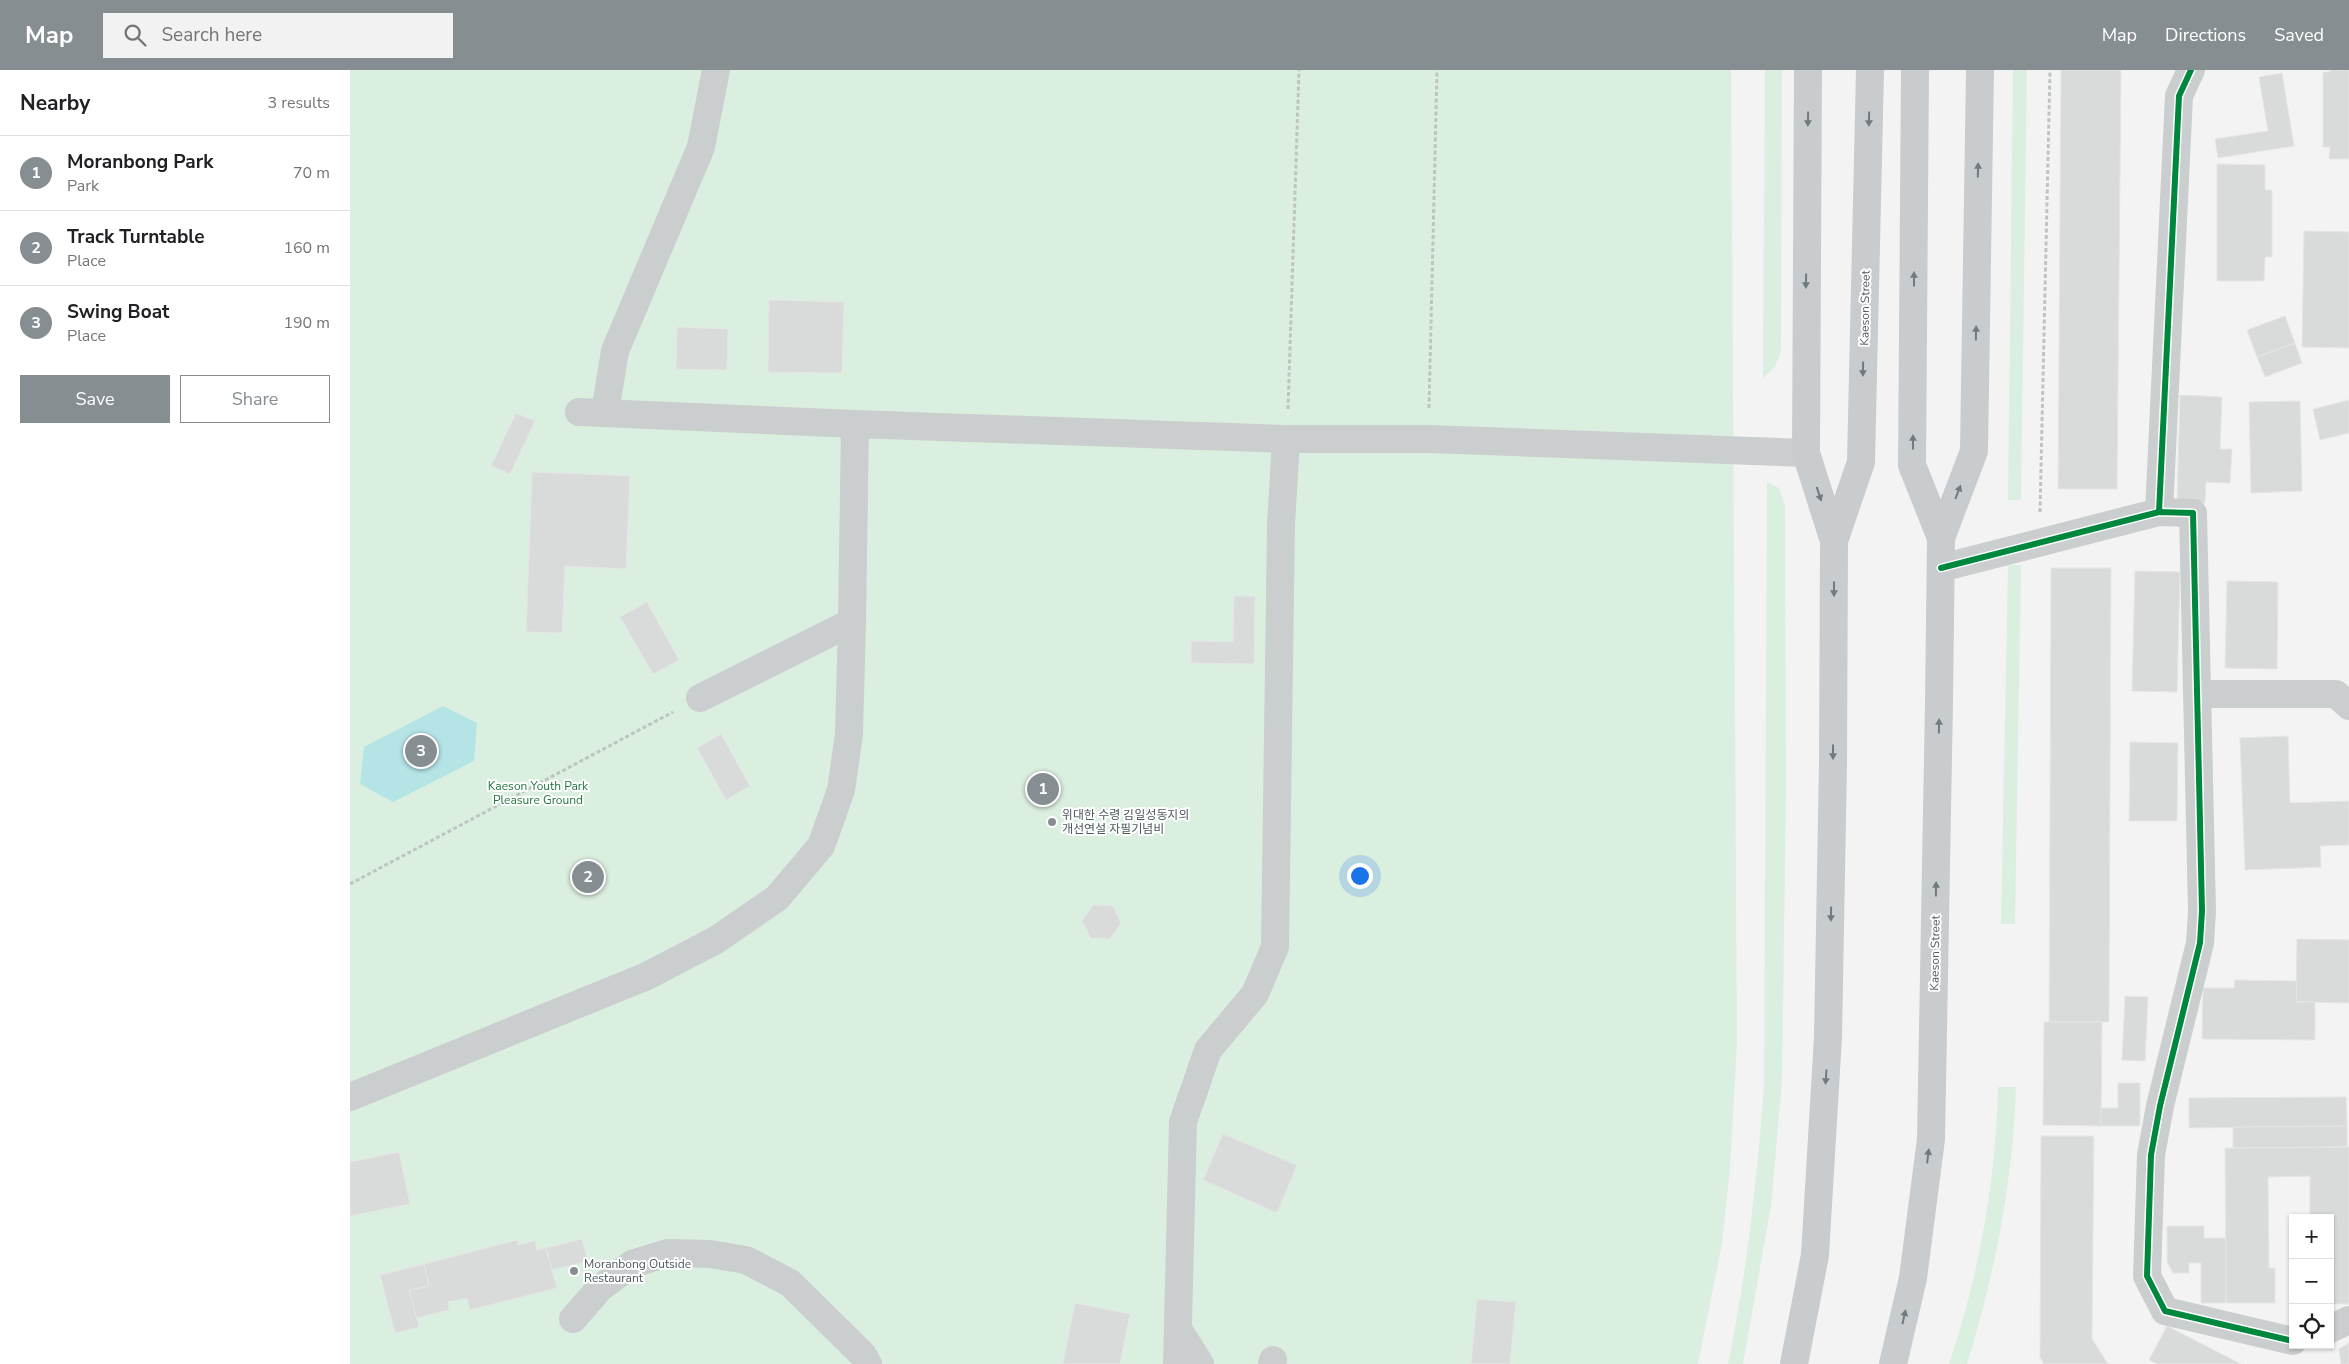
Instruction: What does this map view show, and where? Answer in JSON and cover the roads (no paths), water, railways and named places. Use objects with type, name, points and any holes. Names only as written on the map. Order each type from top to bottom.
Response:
[{"type":"main road","name":"Kaeson Street","points":[[1794,1364],[1815,1255],[1828,1038],[1833,763],[1834,541],[1806,453],[1808,70]]},
{"type":"main road","name":"Kaeson Street","points":[[1834,541],[1861,462],[1870,70]]},
{"type":"main road","name":"Kaeson Street","points":[[1892,1364],[1913,1278],[1930,1139],[1942,568],[1941,538],[1912,465],[1915,70]]},
{"type":"main road","name":"Kaeson Street","points":[[1941,538],[1974,451],[1980,70]]},
{"type":"street","points":[[716,70],[701,147],[615,351],[592,412],[855,424],[1286,439],[1430,439],[1806,453]]},
{"type":"street","points":[[2158,512],[2179,96],[2191,70]]},
{"type":"street","points":[[350,1097],[646,976],[716,940],[776,898],[821,846],[841,790],[849,734],[855,424]]},
{"type":"street","points":[[1177,1364],[1183,1122],[1208,1050],[1255,994],[1276,947],[1280,525],[1286,439]]},
{"type":"street","points":[[1942,568],[2158,512],[2193,513],[2202,911],[2200,943],[2160,1106],[2151,1154],[2147,1276],[2165,1311],[2289,1340]]},
{"type":"street","points":[[700,698],[852,622]]},
{"type":"street","points":[[2197,694],[2336,694],[2349,706]]},
{"type":"street","points":[[573,1318],[600,1288],[632,1264],[668,1253],[710,1254],[746,1260],[790,1284],[863,1355],[868,1364]]},
{"type":"street","points":[[2334,1327],[2349,1320]]},
{"type":"street","points":[[1178,1329],[1200,1364]]},
{"type":"street","points":[[2297,1364],[2301,1349]]},
{"type":"water","points":[[443,706],[477,723],[474,761],[393,802],[360,784],[364,747]]},
{"type":"place","name":"Swing Boat","points":[[421,751]]},
{"type":"place","name":"Moranbong Park","points":[[1043,789]]},
{"type":"place","name":"위대한 수령 김일성동지의 개선연설 자필기념비","points":[[1052,822]]},
{"type":"place","name":"Track Turntable","points":[[588,877]]},
{"type":"place","name":"Moranbong Outside Restaurant","points":[[574,1271]]},
{"type":"park label","name":"Kaeson Youth Park Pleasure Ground","points":[[538,793]]}]
